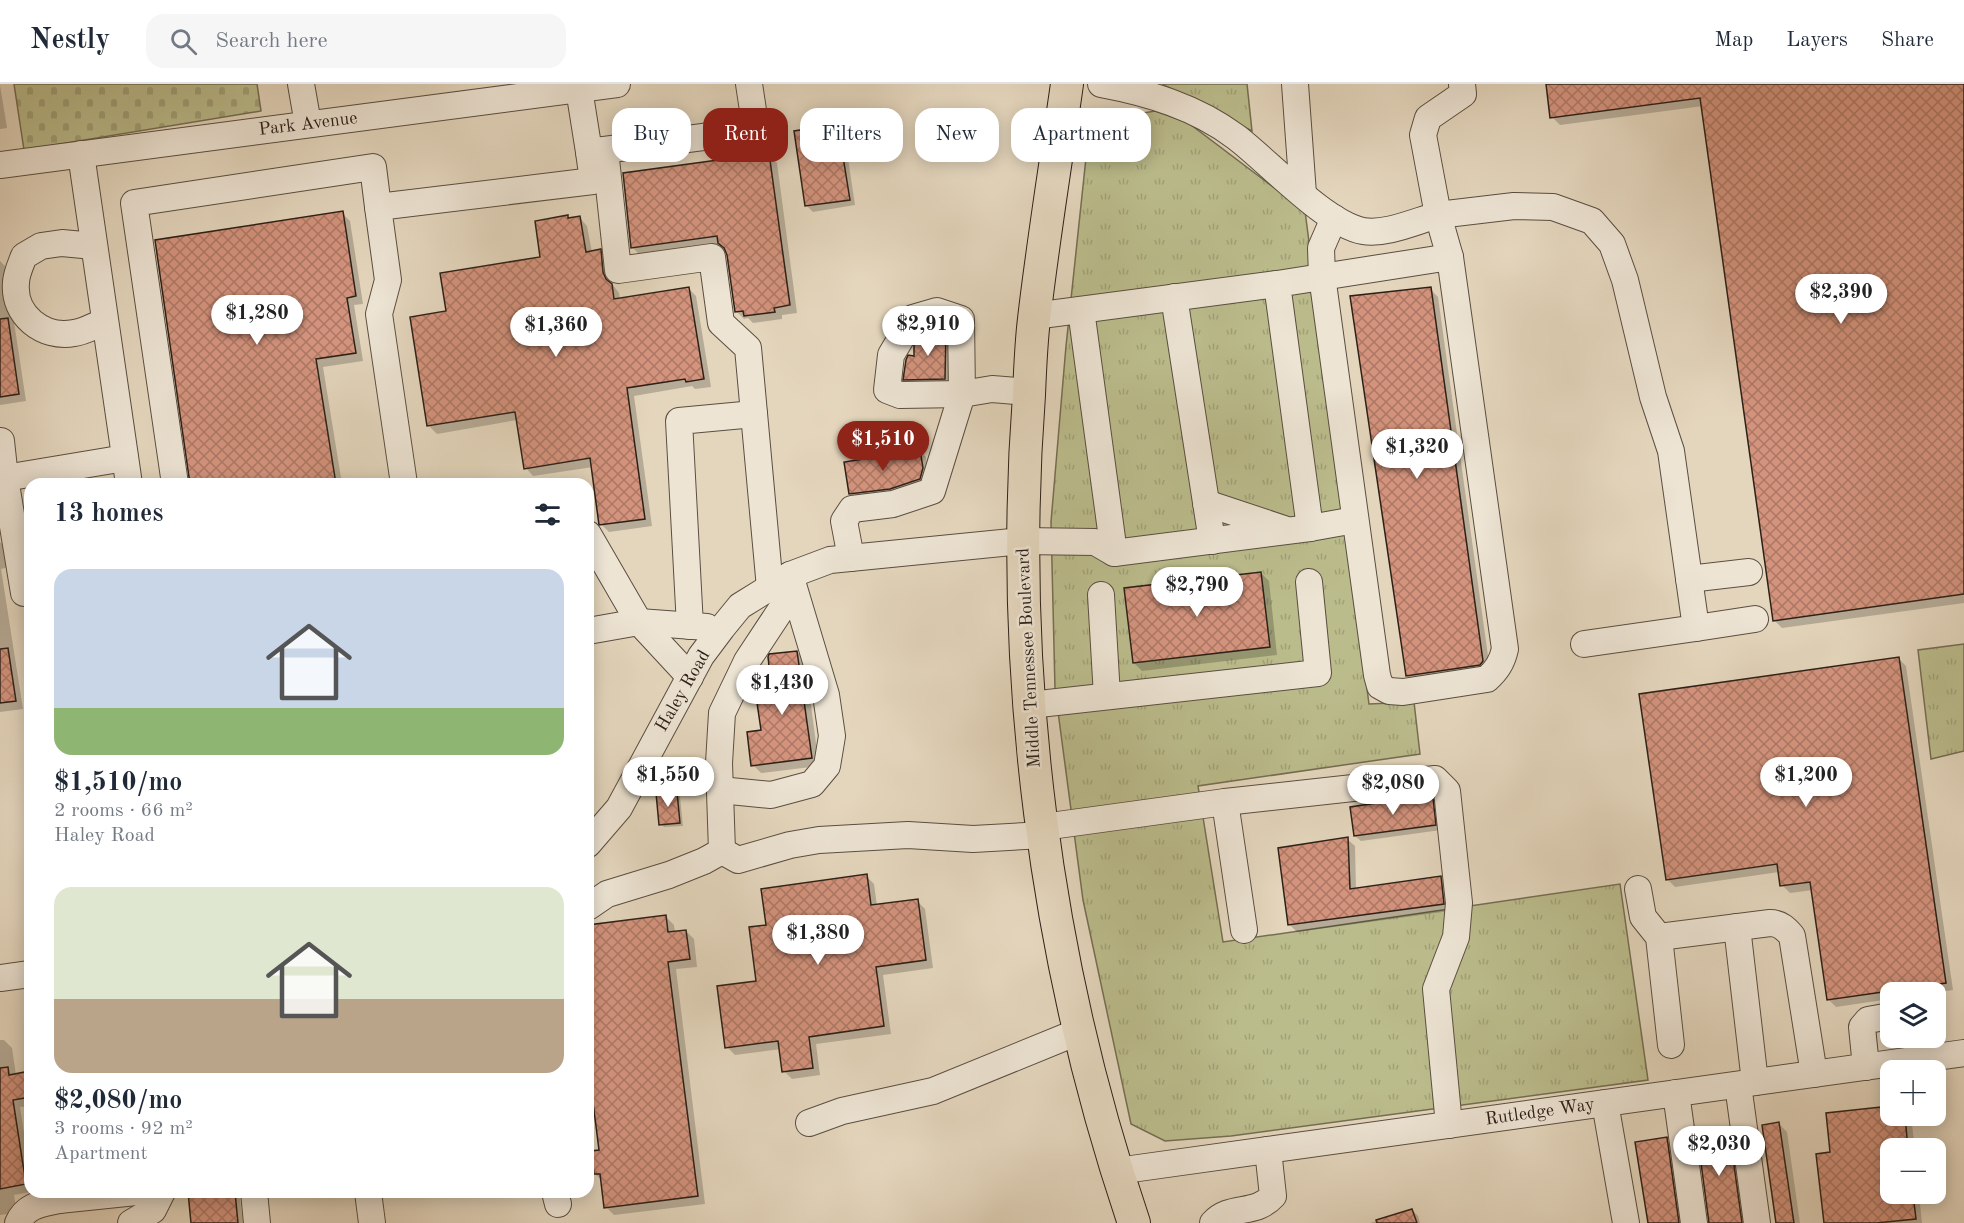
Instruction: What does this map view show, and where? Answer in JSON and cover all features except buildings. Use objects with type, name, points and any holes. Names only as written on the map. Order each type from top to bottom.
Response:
[{"type":"main road","name":"Middle Tennessee Boulevard","points":[[1067,84],[1034,316],[1022,541],[1025,640],[1035,775],[1051,888],[1080,1031],[1117,1171],[1134,1223]]},
{"type":"street","points":[[301,84],[308,124]]},
{"type":"street","name":"Park Avenue","points":[[0,165],[617,84]]},
{"type":"street","points":[[597,151],[756,130],[749,84]]},
{"type":"street","points":[[1101,84],[1162,99],[1198,112],[1236,137],[1334,218],[1361,231],[1381,233],[1438,215],[1514,206],[1553,207],[1592,221],[1612,244],[1625,280],[1653,398],[1671,451],[1695,628]]},
{"type":"street","points":[[1295,84],[1303,194]]},
{"type":"street","points":[[1334,218],[1321,248],[1322,276],[1380,686],[1389,691],[1403,692],[1487,679],[1495,673],[1502,661],[1505,649],[1450,257],[1438,215],[1424,135],[1428,118],[1463,94],[1462,84]]},
{"type":"street","points":[[579,89],[597,151],[618,270],[712,257],[721,323],[748,348],[754,414],[784,605],[747,661],[722,713],[719,763],[722,851]]},
{"type":"street","points":[[378,207],[593,181],[597,151]]},
{"type":"street","points":[[81,154],[128,478]]},
{"type":"street","points":[[174,478],[134,203],[373,167],[387,280],[380,314],[403,478]]},
{"type":"street","points":[[94,246],[62,243],[41,246],[24,256],[16,283],[19,306],[26,318],[45,331],[73,334],[104,322]]},
{"type":"street","points":[[1034,316],[1277,284],[1450,257]]},
{"type":"street","points":[[1277,284],[1300,530]]},
{"type":"street","points":[[1174,297],[1212,541]]},
{"type":"street","points":[[1081,310],[1114,553],[1300,530],[1355,520]]},
{"type":"street","points":[[851,558],[844,521],[852,509],[893,504],[932,491],[962,394],[992,389],[1029,392]]},
{"type":"street","points":[[690,626],[679,421],[754,414]]},
{"type":"street","points":[[1,441],[24,593]]},
{"type":"street","points":[[5,478],[125,458]]},
{"type":"street","points":[[1206,503],[1300,530]]},
{"type":"street","name":"Haley Road","points":[[594,837],[619,808],[701,656],[740,606],[780,581],[830,560],[1022,541],[1095,542],[1114,553]]},
{"type":"street","points":[[594,544],[639,622],[690,678]]},
{"type":"street","points":[[1689,579],[1749,572]]},
{"type":"street","points":[[720,790],[771,795],[812,784],[827,766],[832,736],[826,695],[780,581]]},
{"type":"street","points":[[1030,705],[1318,673],[1309,582]]},
{"type":"street","points":[[1101,595],[1107,696]]},
{"type":"street","points":[[1584,644],[1755,619]]},
{"type":"street","points":[[594,630],[639,622],[722,628]]},
{"type":"street","points":[[722,851],[738,860],[790,844],[819,840],[908,835],[973,839],[1043,831],[1225,802],[1435,779],[1447,791],[1459,903],[1456,937],[1436,989],[1449,1125]]},
{"type":"street","points":[[1225,802],[1244,930]]},
{"type":"street","points":[[594,903],[607,894],[704,861],[722,851]]},
{"type":"street","points":[[1638,889],[1643,917],[1659,937],[1671,1045]]},
{"type":"street","points":[[1659,937],[1777,923],[1792,936],[1814,1074]]},
{"type":"street","points":[[1737,927],[1757,1223]]},
{"type":"street","points":[[0,978],[24,976]]},
{"type":"street","points":[[1866,1067],[1862,1027],[1868,1020],[1880,1018]]},
{"type":"street","points":[[809,1123],[842,1111],[933,1091],[1080,1031]]},
{"type":"street","name":"Rutledge Way","points":[[1117,1171],[1964,1053]]},
{"type":"street","points":[[1676,1093],[1694,1223]]},
{"type":"street","points":[[1605,1103],[1626,1223]]},
{"type":"street","points":[[1213,1223],[1220,1215],[1265,1205],[1274,1196],[1268,1150]]},
{"type":"street","points":[[18,1223],[23,1212],[53,1198]]},
{"type":"street","points":[[131,1223],[153,1210],[159,1198]]},
{"type":"street","points":[[255,1198],[257,1223]]},
{"type":"street","points":[[369,1198],[372,1223]]},
{"type":"green space","points":[[14,84],[257,84],[261,111],[24,150]]},
{"type":"green space","points":[[1162,84],[1247,84],[1252,131]]},
{"type":"green space","points":[[1151,112],[1187,122],[1305,211],[1369,704],[1414,702],[1420,754],[1198,786],[1223,942],[1620,884],[1648,1080],[1231,1136],[1165,1141],[1131,1124],[1083,900],[1055,689],[1051,522],[1066,346],[1086,162],[1151,162]]},
{"type":"green space","points":[[1964,644],[1964,751],[1931,759],[1918,650]]}]
